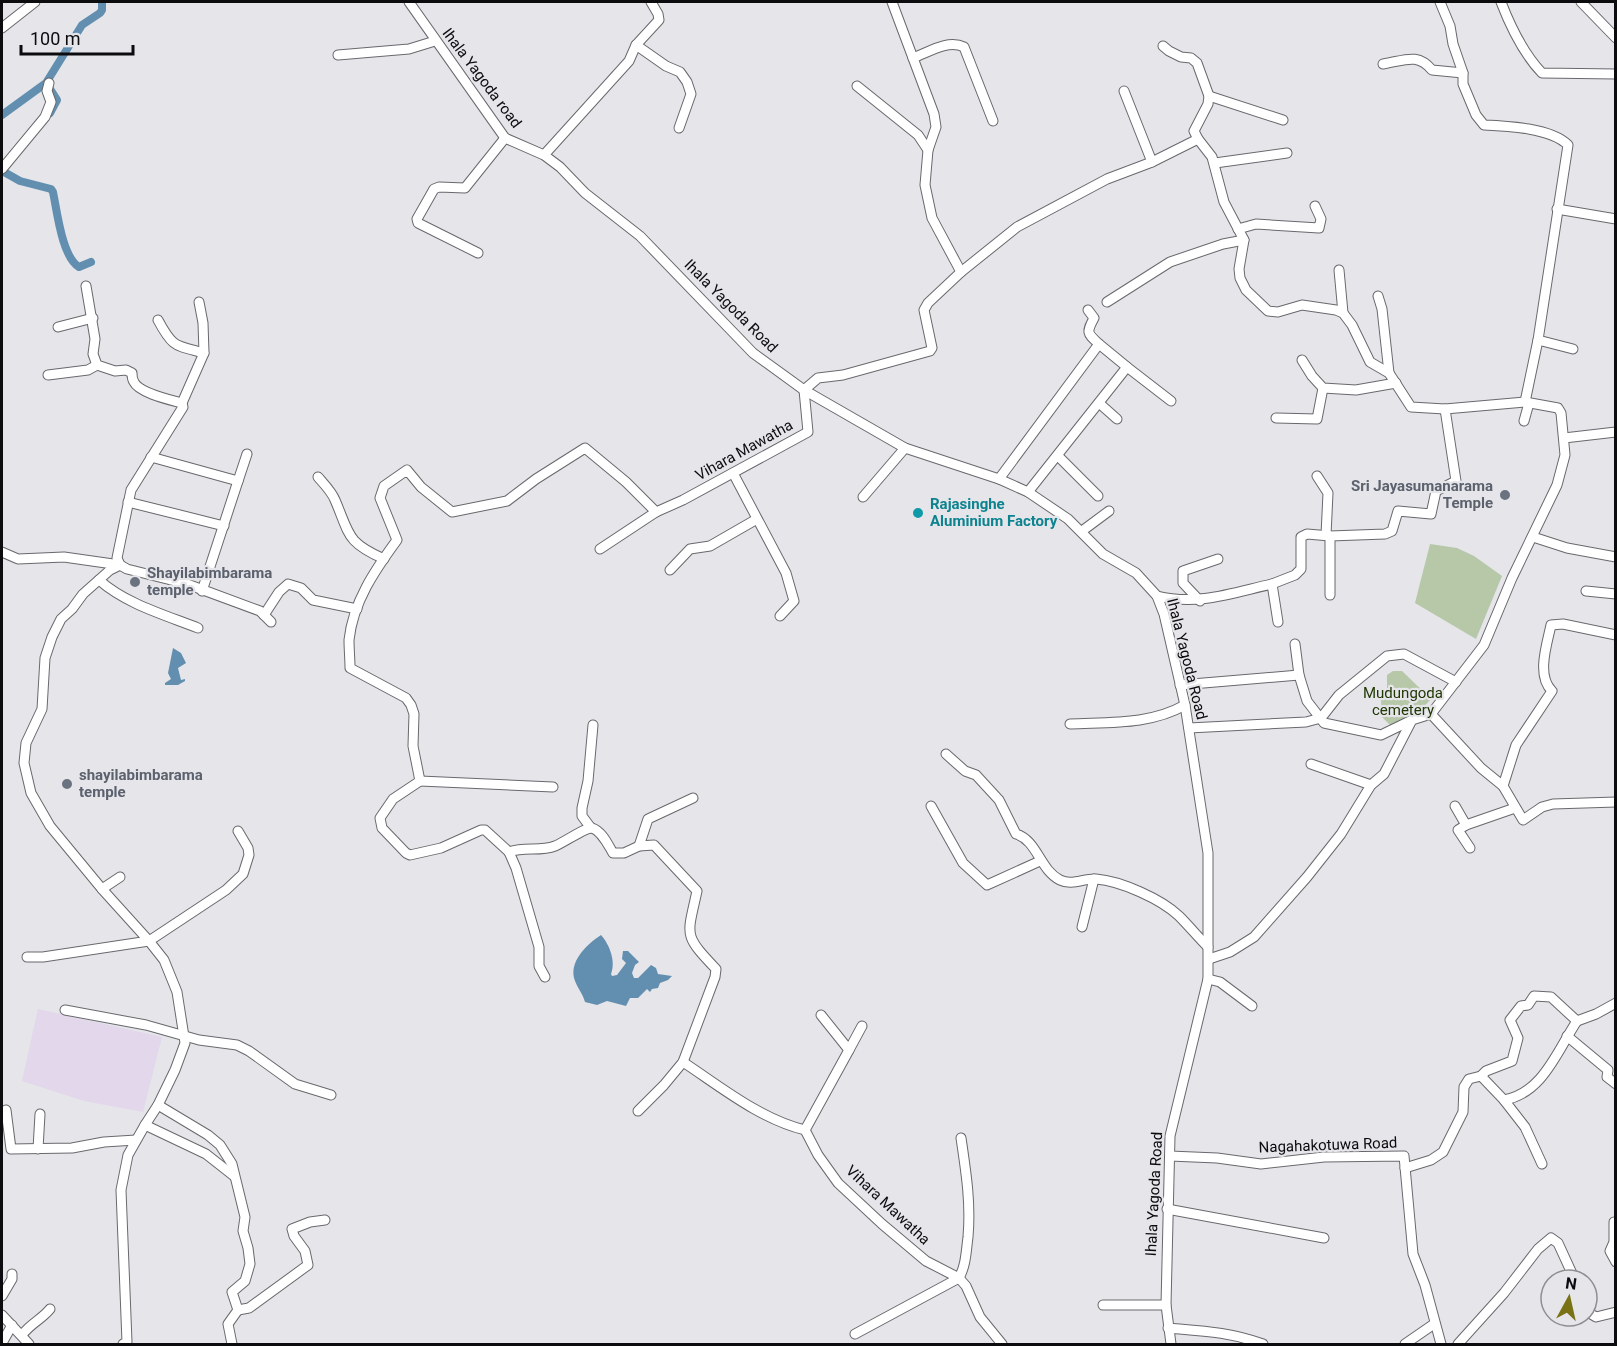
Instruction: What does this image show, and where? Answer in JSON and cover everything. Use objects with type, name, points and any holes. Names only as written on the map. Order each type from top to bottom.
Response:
[{"type":"street","points":[[2,28],[35,2]]},
{"type":"street","name":"Ihala Yagoda road","points":[[410,2],[435,41],[505,138],[544,155]]},
{"type":"street","points":[[544,155],[629,61],[636,45],[659,20],[651,2]]},
{"type":"street","points":[[892,2],[934,114],[936,127],[928,150],[925,185],[932,218],[960,272]]},
{"type":"street","points":[[1440,2],[1450,26],[1453,44],[1463,73],[1463,84],[1476,115],[1484,124],[1520,127],[1562,139],[1568,145],[1524,421]]},
{"type":"street","points":[[1501,2],[1510,26],[1530,61],[1542,73],[1616,74]]},
{"type":"street","points":[[1581,2],[1616,38]]},
{"type":"street","points":[[338,55],[409,49],[435,41]]},
{"type":"street","points":[[913,58],[949,44],[957,43],[964,47],[993,121]]},
{"type":"street","points":[[636,45],[666,66],[680,72],[687,82],[691,94],[679,128]]},
{"type":"street","points":[[1163,46],[1197,63],[1209,96],[1208,104],[1194,131],[1215,163],[1224,202],[1244,240],[1239,269],[1240,278],[1246,290],[1263,308],[1278,312],[1302,305],[1336,310],[1343,314],[1352,325],[1370,362],[1389,373],[1411,407],[1445,409],[1527,403],[1558,408],[1561,413],[1565,455],[1557,485],[1512,578],[1484,645],[1431,714],[1412,720],[1381,735],[1324,723],[1307,701],[1299,675],[1294,644]]},
{"type":"street","points":[[1383,64],[1417,58],[1425,61],[1432,70],[1463,73]]},
{"type":"street","points":[[857,86],[918,135],[928,150]]},
{"type":"street","points":[[2,168],[45,117],[51,102],[48,87]]},
{"type":"street","points":[[1124,91],[1152,162]]},
{"type":"street","points":[[1209,96],[1283,120]]},
{"type":"street","points":[[478,253],[418,223],[417,219],[434,189],[439,187],[465,188],[505,138]]},
{"type":"street","points":[[804,390],[818,378],[843,375],[930,351],[932,348],[924,310],[928,303],[960,272],[1017,227],[1107,178],[1152,162],[1198,139]]},
{"type":"street","points":[[1215,163],[1287,153]]},
{"type":"street","name":"Ihala Yagoda Road","points":[[544,155],[560,167],[585,193],[640,236],[753,353],[804,390],[905,448],[999,479],[1028,492],[1068,519],[1103,554],[1136,573],[1157,596],[1164,614],[1185,705],[1208,853],[1208,979],[1170,1136],[1166,1305],[1171,1344]]},
{"type":"street","points":[[1238,229],[1256,224],[1319,228],[1321,219],[1315,206]]},
{"type":"street","points":[[1557,209],[1616,219]]},
{"type":"street","points":[[1107,302],[1170,262],[1223,244],[1244,240]]},
{"type":"street","points":[[1339,270],[1343,314]]},
{"type":"street","points":[[86,286],[93,318],[95,339],[93,354],[97,365]]},
{"type":"street","points":[[1378,296],[1382,309],[1389,373]]},
{"type":"street","points":[[120,566],[117,558],[131,490],[183,407],[182,403],[204,352],[203,323],[199,302]]},
{"type":"street","points":[[1088,310],[1094,318],[1088,329],[1089,335],[1171,401]]},
{"type":"street","points":[[58,327],[93,318]]},
{"type":"street","points":[[158,320],[169,341],[204,352]]},
{"type":"street","points":[[1538,340],[1573,349]]},
{"type":"street","points":[[999,479],[1099,344]]},
{"type":"street","points":[[1302,360],[1323,388],[1356,390],[1396,383]]},
{"type":"street","points":[[48,375],[88,370],[97,365],[115,370],[126,370],[132,373],[134,382],[139,387],[164,399],[182,403]]},
{"type":"street","points":[[1028,492],[1127,367]]},
{"type":"street","points":[[1276,418],[1317,419],[1323,388]]},
{"type":"street","name":"Vihara Mawatha","points":[[600,549],[656,512],[683,500],[808,432],[804,390]]},
{"type":"street","points":[[1099,403],[1117,419]]},
{"type":"street","points":[[1157,596],[1200,601],[1272,584],[1295,575],[1301,569],[1301,537],[1307,534],[1385,534],[1392,531],[1398,511],[1431,514],[1436,491],[1456,481],[1445,409]]},
{"type":"street","points":[[1564,438],[1616,432]]},
{"type":"street","points":[[420,781],[413,746],[414,714],[411,705],[406,698],[350,668],[350,639],[357,609],[372,575],[397,540],[380,498],[384,486],[408,470],[421,487],[452,512],[507,501],[536,479],[585,448],[626,482],[656,512]]},
{"type":"street","points":[[863,497],[905,448]]},
{"type":"street","points":[[202,591],[247,454]]},
{"type":"street","points":[[1058,456],[1098,496]]},
{"type":"street","points":[[151,457],[238,481]]},
{"type":"street","points":[[733,473],[786,573],[794,601],[780,616]]},
{"type":"street","points":[[1317,476],[1328,493],[1330,595]]},
{"type":"street","points":[[318,477],[335,498],[351,538],[363,550],[384,559]]},
{"type":"street","points":[[128,502],[224,526]]},
{"type":"street","points":[[1082,531],[1108,511]]},
{"type":"street","points":[[670,570],[690,549],[710,546],[757,519]]},
{"type":"street","points":[[1533,537],[1567,548],[1616,557]]},
{"type":"street","points":[[2,552],[18,559],[64,557],[120,566],[187,584],[260,611],[267,618],[279,592],[288,584],[301,588],[314,600],[357,609]]},
{"type":"street","points":[[1200,601],[1183,583],[1183,571],[1218,559]]},
{"type":"street","points":[[120,566],[110,570],[83,594],[61,619],[52,637],[45,658],[42,709],[26,743],[24,764],[31,793],[50,826],[164,960],[177,992],[185,1043],[158,1105],[128,1155],[121,1190],[125,1343]]},
{"type":"street","points":[[99,580],[111,590],[136,603],[198,628]]},
{"type":"street","points":[[1272,584],[1278,622]]},
{"type":"street","points":[[1586,591],[1616,594]]},
{"type":"street","points":[[1503,786],[1516,745],[1552,692],[1544,679],[1551,625],[1563,624],[1616,635]]},
{"type":"street","points":[[1189,728],[1306,722],[1321,718],[1339,696],[1387,656],[1404,654],[1456,682]]},
{"type":"street","points":[[1180,685],[1299,675]]},
{"type":"street","points":[[1070,724],[1141,721],[1174,711],[1185,705]]},
{"type":"street","points":[[1431,714],[1482,768],[1503,786],[1523,820],[1542,807],[1553,804],[1616,802]]},
{"type":"street","points":[[1209,959],[1230,952],[1254,937],[1307,877],[1341,834],[1371,785],[1384,774],[1412,720]]},
{"type":"street","points":[[593,724],[588,781],[582,816],[591,828],[600,833],[613,853],[624,853],[639,846],[654,845],[697,891],[688,932],[695,946],[716,969],[716,977],[683,1062],[638,1112]]},
{"type":"street","points":[[946,754],[965,771],[976,775],[999,800],[1016,834],[1022,836],[1031,845],[1040,861],[1059,880],[1071,883],[1094,879],[1115,882],[1160,902],[1179,916],[1208,947]]},
{"type":"street","points":[[1311,764],[1371,785]]},
{"type":"street","points":[[545,977],[539,966],[539,947],[520,879],[509,852],[485,830],[481,830],[441,848],[406,854],[382,828],[380,818],[393,799],[420,781],[553,787]]},
{"type":"street","points":[[639,846],[648,819],[693,798]]},
{"type":"street","points":[[931,806],[963,863],[987,885],[1040,861]]},
{"type":"street","points":[[1455,806],[1466,825]]},
{"type":"street","points":[[1470,848],[1458,830],[1515,808]]},
{"type":"street","points":[[509,852],[518,849],[545,850],[566,842],[591,828]]},
{"type":"street","points":[[27,957],[43,957],[149,941],[226,890],[243,874],[249,855],[248,848],[238,831]]},
{"type":"street","points":[[102,889],[120,877]]},
{"type":"street","points":[[1082,927],[1094,879]]},
{"type":"street","points":[[1208,979],[1220,982],[1252,1006]]},
{"type":"street","points":[[1406,1168],[1431,1160],[1443,1152],[1463,1112],[1464,1087],[1469,1079],[1480,1077],[1486,1071],[1512,1061],[1518,1038],[1510,1020],[1521,1006],[1528,1005],[1534,996],[1551,997],[1577,1021]]},
{"type":"street","points":[[1503,1100],[1516,1097],[1530,1089],[1544,1074],[1577,1021],[1616,1003]]},
{"type":"street","points":[[65,1010],[146,1025],[184,1037],[237,1045],[295,1084],[331,1095]]},
{"type":"street","points":[[821,1015],[849,1050]]},
{"type":"street","points":[[683,1062],[784,1125],[805,1130],[862,1026]]},
{"type":"street","points":[[1567,1036],[1608,1070],[1607,1077],[1616,1084]]},
{"type":"street","points":[[1480,1077],[1525,1127],[1542,1164]]},
{"type":"street","points":[[158,1105],[208,1135],[220,1145],[232,1164],[245,1217],[243,1231],[250,1264],[245,1281],[232,1292],[238,1310]]},
{"type":"street","points":[[6,1110],[11,1149],[72,1148],[104,1142],[135,1140]]},
{"type":"street","points":[[38,1149],[40,1114]]},
{"type":"street","points":[[145,1125],[206,1154],[234,1176]]},
{"type":"street","name":"Vihara Mawatha","points":[[805,1130],[819,1155],[845,1190],[926,1261],[959,1278]]},
{"type":"street","points":[[855,1334],[959,1278],[965,1266],[970,1211],[961,1138]]},
{"type":"street","name":"Nagahakotuwa Road","points":[[1170,1156],[1216,1158],[1261,1164],[1324,1158],[1404,1156],[1413,1254],[1425,1285],[1434,1324],[1442,1344]]},
{"type":"street","points":[[1167,1209],[1324,1238]]},
{"type":"street","points":[[232,1344],[228,1324],[238,1310],[249,1308],[308,1265],[305,1251],[294,1236],[292,1229],[310,1222],[325,1220]]},
{"type":"street","points":[[1614,1222],[1614,1242],[1610,1251],[1616,1262]]},
{"type":"street","points":[[1458,1344],[1504,1293],[1538,1249],[1551,1238],[1558,1243],[1569,1268]]},
{"type":"street","points":[[2,1296],[12,1279],[12,1274]]},
{"type":"street","points":[[959,1278],[966,1286],[980,1317],[1002,1344]]},
{"type":"street","points":[[1102,1305],[1166,1305]]},
{"type":"street","points":[[22,1335],[31,1323],[44,1317],[50,1309]]},
{"type":"street","points":[[1599,1316],[1616,1312]]},
{"type":"street","points":[[2,1314],[29,1344]]},
{"type":"street","points":[[1405,1344],[1434,1324]]},
{"type":"street","points":[[2,1343],[12,1325]]},
{"type":"street","points":[[1168,1328],[1230,1334],[1263,1344]]},
{"type":"shaded area","points":[[38,1009],[162,1037],[143,1112],[84,1101],[22,1081]]},
{"type":"green space","points":[[1430,544],[1457,548],[1474,556],[1502,576],[1476,639],[1415,603]]},
{"type":"green space","name":"Mudungoda cemetery","points":[[1393,671],[1402,671],[1431,699],[1399,734],[1382,717],[1381,700],[1387,691],[1387,675]]},
{"type":"water","points":[[173,648],[181,653],[186,663],[178,668],[181,680],[185,679],[185,681],[178,685],[165,685],[171,679],[168,673]]},
{"type":"water","points":[[601,935],[611,954],[612,976],[617,975],[626,963],[622,959],[623,951],[628,951],[639,962],[632,973],[634,978],[638,978],[651,965],[656,968],[658,974],[672,976],[660,983],[658,988],[650,992],[647,989],[638,998],[630,998],[626,1006],[607,1001],[597,1005],[585,1002],[575,981],[574,967],[584,949]]},
{"type":"waterway","points":[[2,115],[46,83],[82,25],[100,13],[102,2]]},
{"type":"waterway","points":[[48,86],[57,100],[50,113]]},
{"type":"waterway","points":[[4,172],[20,181],[51,189],[68,254],[79,267],[91,262]]},
{"type":"place","name":"Sri Jayasumanarama Temple","points":[[1505,495]]},
{"type":"place","name":"Rajasinghe Aluminium Factory","points":[[918,513]]},
{"type":"place","name":"Shayilabimbarama temple","points":[[135,582]]},
{"type":"place","name":"shayilabimbarama temple","points":[[67,784]]}]
